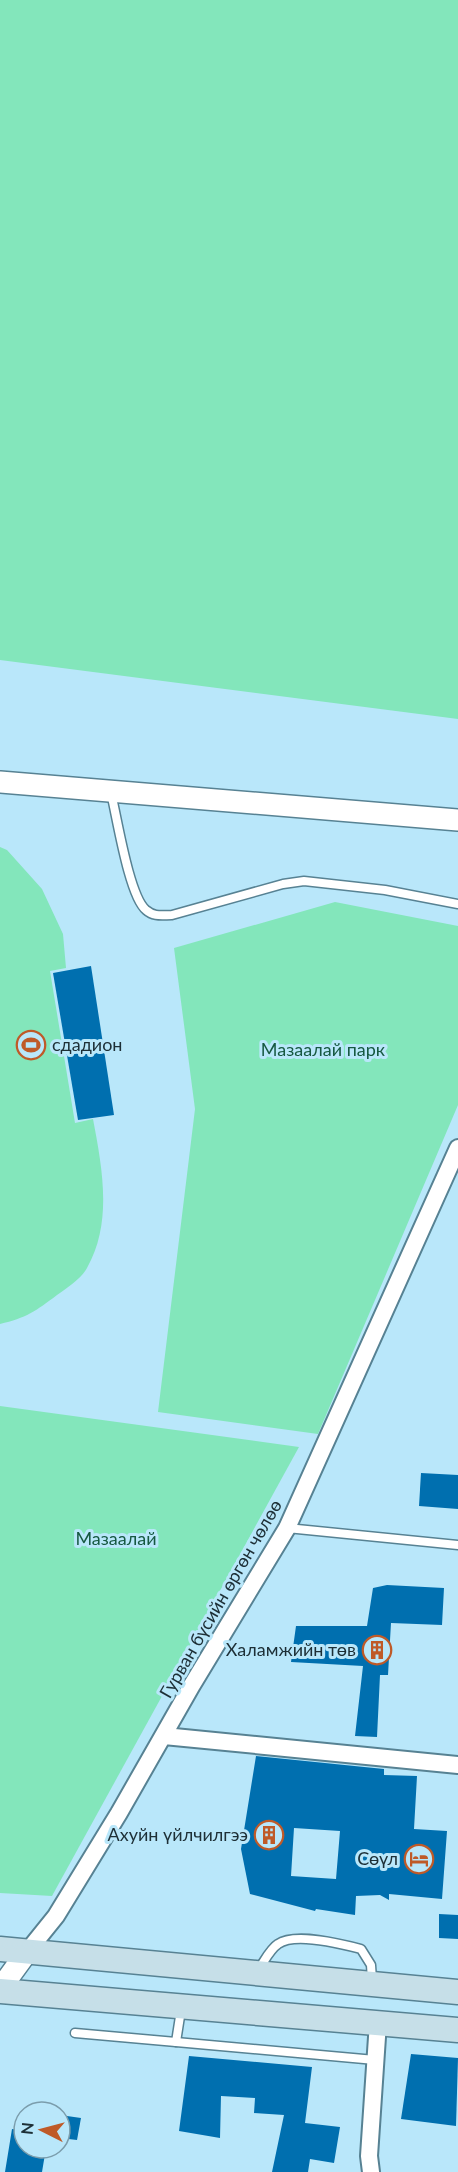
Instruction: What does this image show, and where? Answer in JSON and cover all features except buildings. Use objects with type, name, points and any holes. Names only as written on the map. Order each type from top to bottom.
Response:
[{"type":"main road","points":[[0,1949],[458,1992]]},
{"type":"main road","points":[[0,1990],[458,2030]]},
{"type":"street","points":[[0,782],[458,820]]},
{"type":"street","name":"Гурван бүсийн өргөн чөлөө","points":[[27,1952],[56,1916],[287,1528],[458,1148]]},
{"type":"street","points":[[164,1736],[458,1765]]},
{"type":"street","points":[[0,1990],[27,1952]]},
{"type":"street","points":[[371,2172],[369,2156],[378,2022]]},
{"type":"lane","points":[[111,791],[134,893],[144,909],[154,915],[172,915],[284,884],[304,881],[385,890],[458,904]]},
{"type":"lane","points":[[287,1528],[458,1545]]},
{"type":"lane","points":[[256,1973],[276,1945],[286,1940],[329,1940],[361,1949],[371,1965],[373,1984]]},
{"type":"lane","points":[[176,2043],[182,2006]]},
{"type":"lane","points":[[75,2033],[375,2060]]},
{"type":"green space","points":[[0,0],[458,0],[458,719],[0,660]]},
{"type":"green space","name":"сдадион","points":[[0,847],[7,850],[42,889],[63,934],[66,968],[50,971],[75,1123],[93,1119],[100,1156],[103,1213],[95,1250],[87,1268],[74,1283],[37,1310],[0,1324]]},
{"type":"green space","name":"Мазаалай парк","points":[[335,902],[458,926],[458,1105],[318,1434],[158,1412],[195,1109],[174,948]]},
{"type":"green space","name":"Мазаалай","points":[[0,1406],[299,1447],[52,1896],[0,1893]]},
{"type":"place","name":"сдадион","points":[[31,1045]]},
{"type":"place","name":"Халамжийн төв","points":[[377,1650]]},
{"type":"place","name":"Ахуйн үйлчилгээ","points":[[269,1835]]},
{"type":"place","name":"Сөүл","points":[[419,1859]]}]
